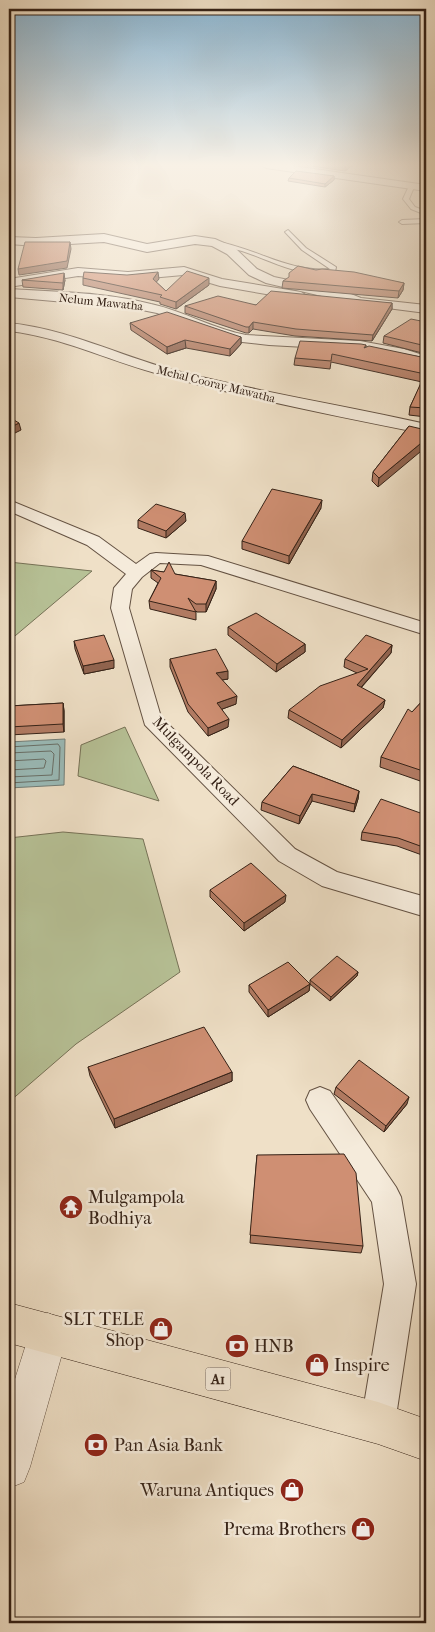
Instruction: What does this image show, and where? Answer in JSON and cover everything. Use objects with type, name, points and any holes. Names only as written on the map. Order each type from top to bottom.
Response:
[{"type":"highway","name":"A1","points":[[9,1322],[378,1423],[426,1440]]},
{"type":"street","points":[[13,241],[50,241]]},
{"type":"street","points":[[118,241],[147,248],[188,241]]},
{"type":"street","points":[[203,241],[215,243],[231,251],[253,272],[270,280],[335,293],[356,300]]},
{"type":"street","points":[[9,271],[79,265],[140,269],[190,266],[211,269],[222,279],[220,282]]},
{"type":"street","points":[[9,283],[78,272],[128,276],[184,271],[220,282],[290,295],[426,308]]},
{"type":"street","name":"Nelum Mawatha","points":[[9,293],[149,307],[212,332],[238,337],[354,344],[385,348],[426,361]]},
{"type":"street","name":"Mehal Cooray Mawatha","points":[[9,327],[36,328],[55,333],[157,370],[278,399],[360,414],[426,429]]},
{"type":"street","points":[[9,505],[93,541],[136,573]]},
{"type":"street","name":"Mulgampola Road","points":[[426,629],[202,560],[156,558],[136,573],[123,588],[120,608],[152,720],[287,855],[330,879],[426,907]]},
{"type":"street","points":[[320,1100],[386,1197],[400,1284],[378,1423]]},
{"type":"street","points":[[9,1467],[48,1332]]},
{"type":"lane","points":[[215,243],[231,244],[289,267],[312,272],[333,270],[334,268],[304,249],[297,241]]},
{"type":"green space","points":[[9,562],[92,571],[9,641]]},
{"type":"green space","points":[[125,727],[159,801],[78,776],[81,745]]},
{"type":"green space","points":[[63,832],[143,839],[180,972],[76,1044],[9,1102],[9,838]]},
{"type":"water","points":[[65,739],[64,785],[9,788],[9,742]]},
{"type":"building","points":[[25,242],[70,242],[67,261],[18,269]]},
{"type":"building","points":[[298,266],[316,270],[354,272],[404,283],[399,291],[283,281]]},
{"type":"building","points":[[187,271],[209,278],[176,302],[160,297],[162,295],[83,278],[84,272],[127,275],[158,272],[153,279],[166,291]]},
{"type":"building","points":[[64,273],[63,283],[22,280]]},
{"type":"building","points":[[271,291],[392,303],[373,335],[296,329],[253,322],[249,327],[246,327],[185,306],[218,296],[256,305]]},
{"type":"building","points":[[167,312],[241,337],[230,349],[185,340],[167,347],[130,323]]},
{"type":"building","points":[[411,319],[426,322],[426,346],[384,336]]},
{"type":"building","points":[[300,341],[361,344],[366,345],[364,348],[369,346],[426,358],[426,408],[410,407],[425,374],[332,354],[331,361],[295,358]]},
{"type":"building","points":[[9,417],[19,423],[9,428]]},
{"type":"building","points":[[409,426],[426,430],[426,439],[379,478],[373,472]]},
{"type":"building","points":[[272,489],[322,500],[289,556],[242,541]]},
{"type":"building","points":[[156,504],[185,513],[166,531],[138,520]]},
{"type":"building","points":[[169,562],[175,574],[216,581],[206,604],[196,604],[188,598],[196,612],[149,601],[161,578],[151,570],[164,572]]},
{"type":"building","points":[[256,613],[305,644],[277,664],[228,627]]},
{"type":"building","points":[[104,635],[114,660],[83,666],[74,641]]},
{"type":"building","points":[[366,635],[392,645],[357,685],[385,700],[342,740],[289,710],[320,686],[368,669],[345,659]]},
{"type":"building","points":[[216,649],[228,671],[216,673],[237,696],[217,703],[229,719],[208,728],[188,704],[170,659]]},
{"type":"building","points":[[426,697],[426,772],[381,757],[408,709],[412,712]]},
{"type":"building","points":[[63,703],[63,724],[9,727],[9,706]]},
{"type":"building","points":[[293,766],[359,791],[355,804],[312,794],[300,816],[262,802]]},
{"type":"building","points":[[381,799],[426,815],[426,841],[423,847],[398,838],[362,832]]},
{"type":"building","points":[[251,863],[286,895],[244,923],[210,890]]},
{"type":"building","points":[[337,956],[358,972],[331,997],[310,980]]},
{"type":"building","points":[[288,962],[310,984],[268,1010],[249,985]]},
{"type":"building","points":[[204,1027],[232,1072],[114,1119],[88,1067]]},
{"type":"building","points":[[359,1060],[409,1097],[386,1126],[336,1087]]},
{"type":"building","points":[[344,1154],[356,1173],[363,1246],[250,1235],[257,1155]]},
{"type":"place","name":"Mulgampola Bodhiya","points":[[71,1207]]},
{"type":"place","name":"SLT TELE Shop","points":[[161,1329]]},
{"type":"place","name":"HNB","points":[[237,1346]]},
{"type":"place","name":"Inspire","points":[[317,1365]]},
{"type":"place","name":"Pan Asia Bank","points":[[96,1445]]},
{"type":"place","name":"Waruna Antiques","points":[[292,1490]]},
{"type":"place","name":"Prema Brothers","points":[[363,1529]]}]
